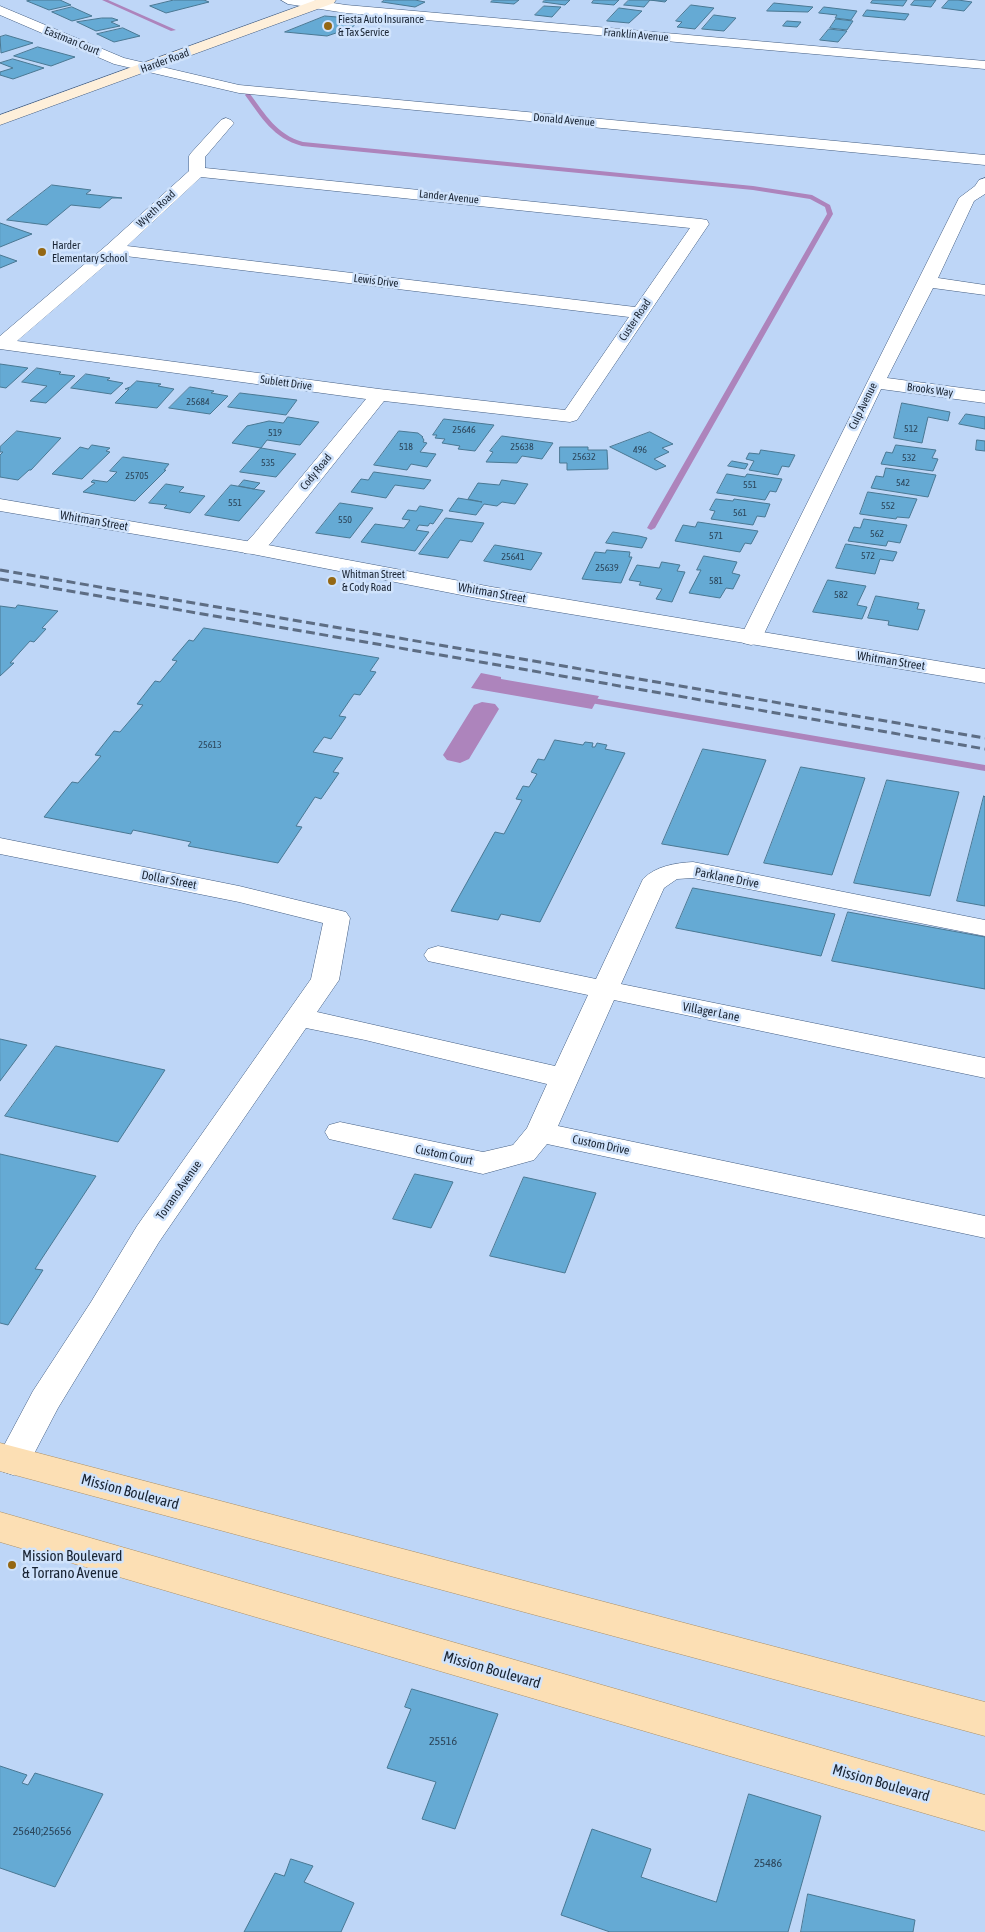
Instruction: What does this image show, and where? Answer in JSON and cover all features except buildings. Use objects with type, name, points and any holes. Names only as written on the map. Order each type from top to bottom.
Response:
[{"type":"main road","points":[[273,6],[289,0]]},
{"type":"main road","name":"Harder Road","points":[[0,120],[323,2]]},
{"type":"main road","name":"Harder Road","points":[[101,68],[146,51]]},
{"type":"main road","name":"Mission Boulevard","points":[[6,1459],[985,1719]]},
{"type":"main road","name":"Mission Boulevard","points":[[0,1527],[985,1813]]},
{"type":"street","name":"Franklin Avenue","points":[[289,0],[323,2],[346,9],[985,65]]},
{"type":"street","name":"Eastman Court","points":[[0,10],[120,61],[145,68]]},
{"type":"street","points":[[0,22],[14,17]]},
{"type":"street","name":"Donald Avenue","points":[[145,68],[216,85],[262,92],[985,160]]},
{"type":"street","points":[[196,172],[197,156],[226,123]]},
{"type":"street","name":"Lander Avenue","points":[[196,172],[700,224]]},
{"type":"street","name":"Wyeth Road","points":[[2,344],[112,249],[196,172]]},
{"type":"street","name":"Culp Avenue","points":[[751,638],[875,382],[927,282],[985,183]]},
{"type":"street","name":"Custer Road","points":[[570,416],[700,224]]},
{"type":"street","name":"Lewis Drive","points":[[112,249],[640,313]]},
{"type":"street","points":[[927,282],[985,290]]},
{"type":"street","name":"Sublett Drive","points":[[2,344],[379,395],[570,416]]},
{"type":"street","name":"Brooks Way","points":[[875,382],[985,397]]},
{"type":"street","name":"Cody Road","points":[[252,548],[262,539],[379,395]]},
{"type":"street","name":"Whitman Street","points":[[0,505],[252,548],[492,594],[985,676]]},
{"type":"street","name":"Dollar Street","points":[[0,846],[239,894],[337,918]]},
{"type":"street","name":"Parklane Drive","points":[[564,1078],[652,885],[657,879],[677,871],[693,870],[985,928]]},
{"type":"street","name":"Torrano Avenue","points":[[6,1459],[102,1311],[148,1234],[325,980],[337,918]]},
{"type":"street","name":"Villager Lane","points":[[438,955],[985,1068]]},
{"type":"street","points":[[299,1018],[365,1031],[564,1078],[540,1132]]},
{"type":"street","name":"Custom Court","points":[[340,1132],[483,1164],[523,1153],[540,1132]]},
{"type":"street","name":"Custom Drive","points":[[540,1132],[985,1228]]},
{"type":"shaded area","points":[[481,673],[501,677],[501,679],[599,696],[592,709],[471,688]]},
{"type":"shaded area","points":[[482,702],[495,704],[499,709],[469,759],[460,763],[447,760],[443,755],[474,705]]},
{"type":"waterway","points":[[104,0],[173,30]]},
{"type":"waterway","points":[[248,95],[277,132],[292,141],[302,144],[753,188],[812,197],[828,206],[830,214],[651,528]]},
{"type":"waterway","points":[[582,699],[985,768]]},
{"type":"railway","points":[[0,570],[985,738]]},
{"type":"railway","points":[[0,579],[985,749]]},
{"type":"place","name":"Fiesta Auto Insurance & Tax Service","points":[[328,26]]},
{"type":"place","name":"Harder Elementary School","points":[[42,252]]},
{"type":"place","name":"Whitman Street & Cody Road","points":[[332,581]]},
{"type":"place","name":"Mission Boulevard & Torrano Avenue","points":[[12,1565]]}]
